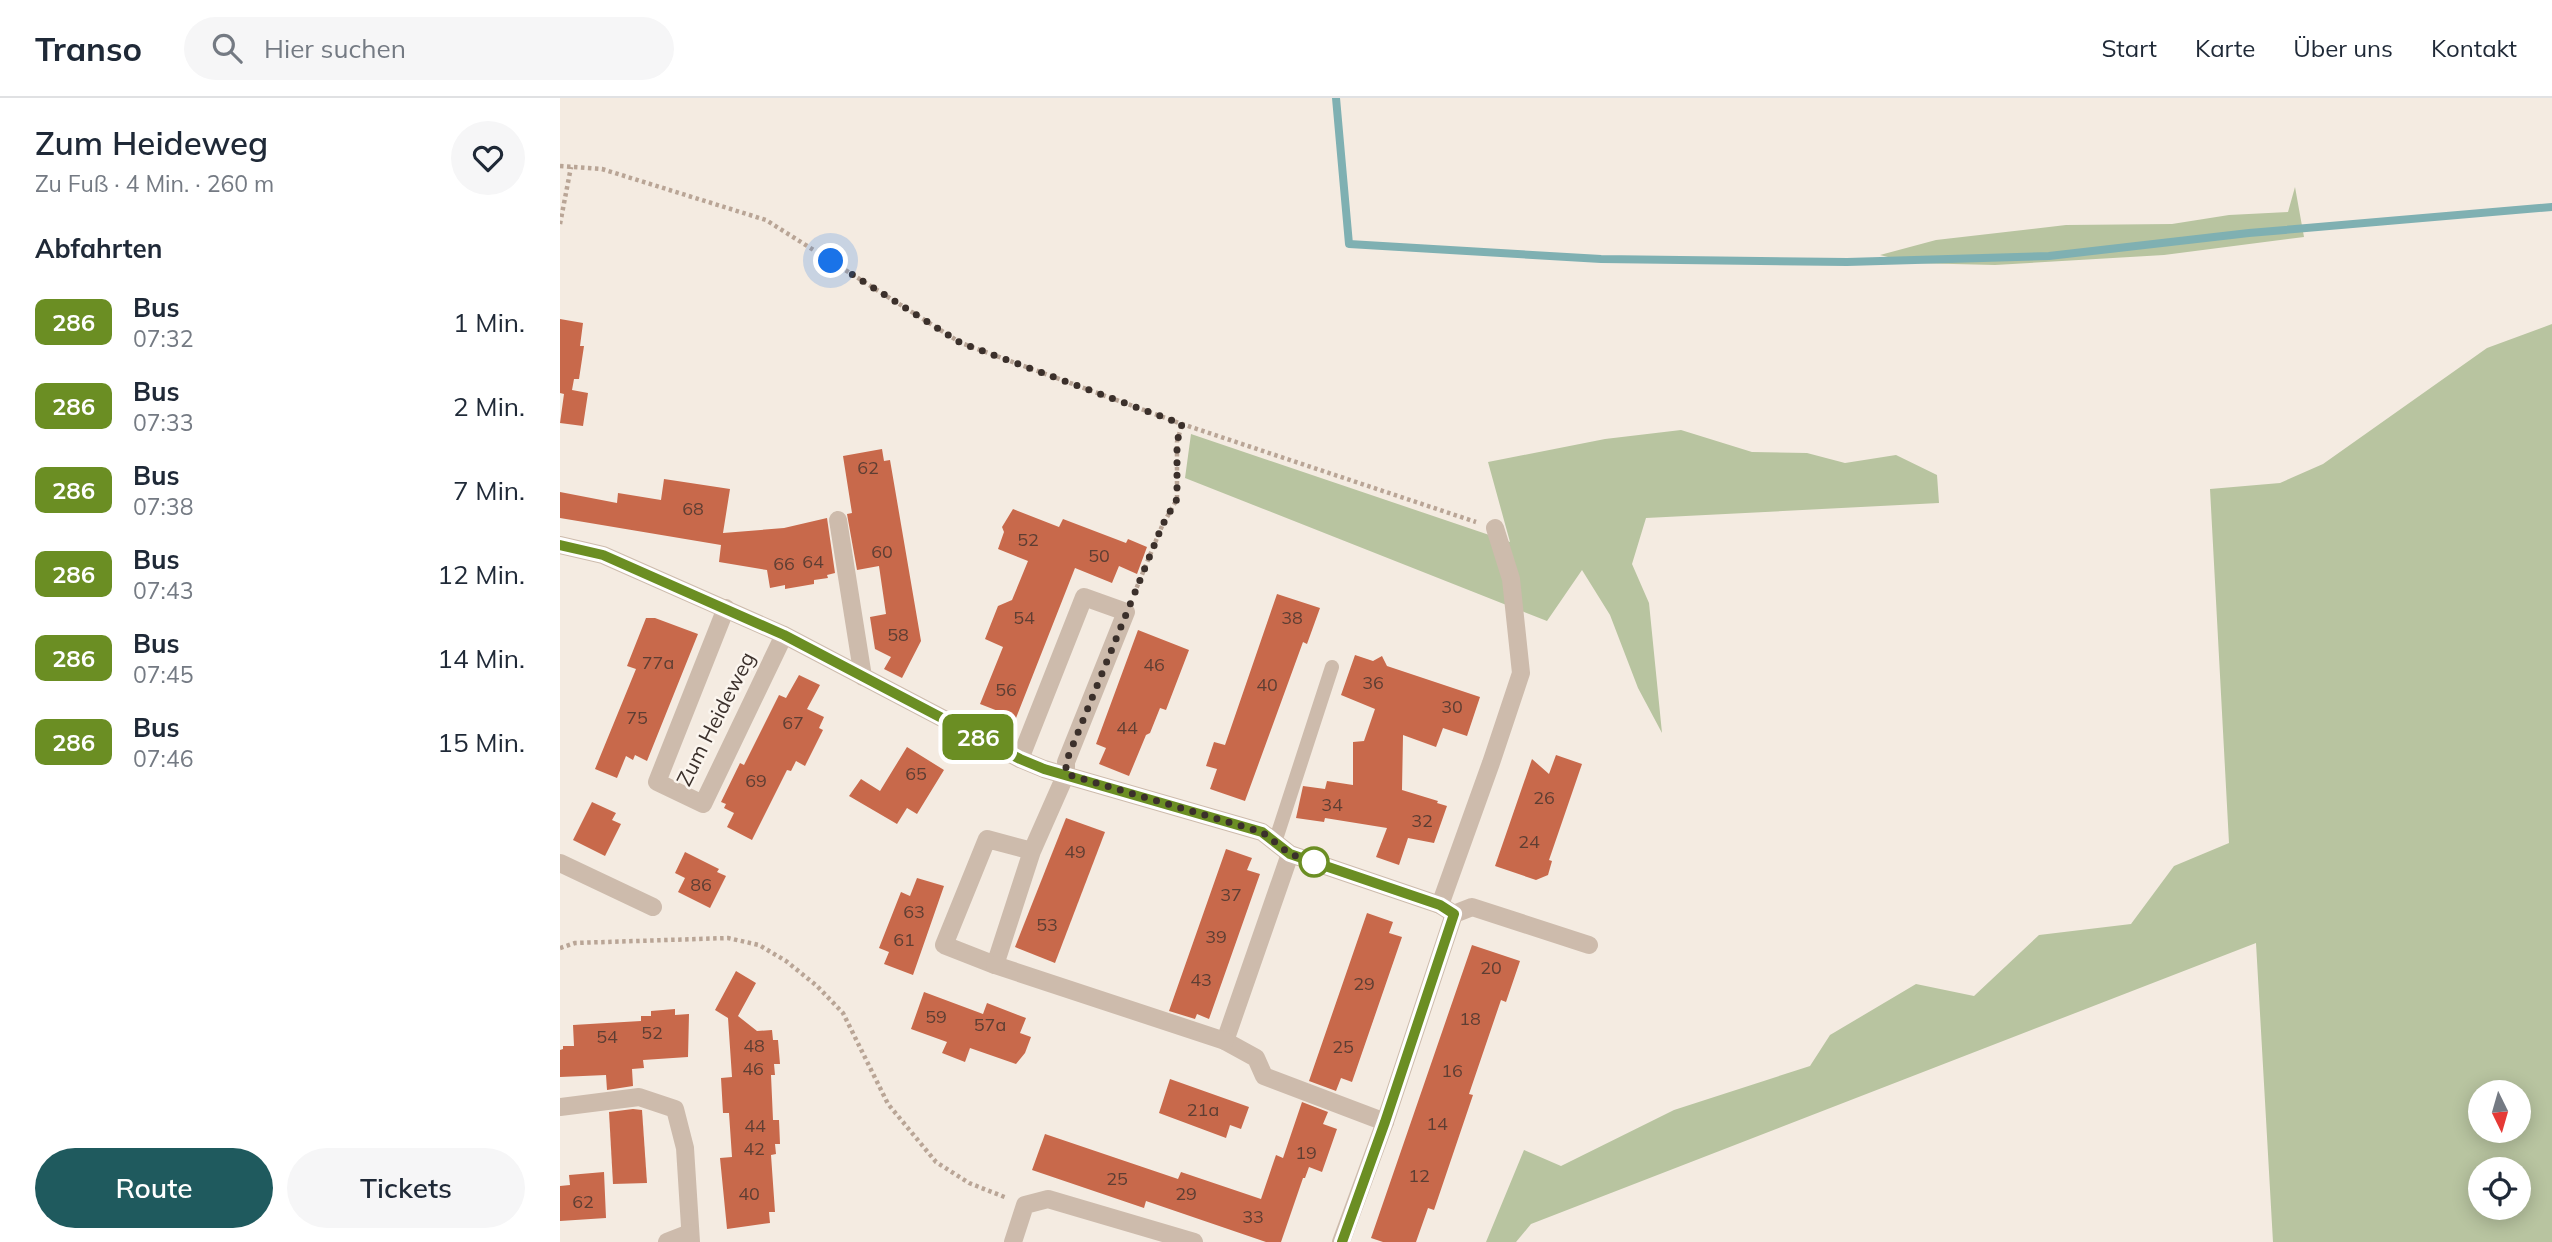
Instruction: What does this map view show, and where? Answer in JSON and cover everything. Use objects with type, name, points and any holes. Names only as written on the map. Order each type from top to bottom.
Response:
[{"type":"street","points":[[838,520],[863,677]]},
{"type":"street","points":[[1342,1242],[1385,1122],[1491,763],[1521,673],[1511,579],[1495,528]]},
{"type":"street","name":"Zum Heideweg","points":[[560,545],[603,555],[726,608],[784,635],[1020,759],[1044,769],[1262,832],[1290,854],[1447,909],[1472,907],[1589,945]]},
{"type":"street","points":[[995,965],[1032,851],[1066,774],[1066,762],[1126,612],[1084,597],[1020,759]]},
{"type":"street","name":"Zum Heideweg","points":[[726,608],[657,782],[703,804],[784,635]]},
{"type":"street","points":[[1032,851],[987,839],[944,945],[995,965],[1225,1041],[1256,1058],[1264,1076],[1385,1122]]},
{"type":"street","points":[[1225,1041],[1290,854]]},
{"type":"street","points":[[560,863],[653,907]]},
{"type":"street","points":[[560,1107],[639,1097],[676,1110],[685,1148],[691,1237],[667,1242]]},
{"type":"street","points":[[1013,1242],[1025,1205],[1048,1199],[1194,1242]]},
{"type":"lane","points":[[1275,842],[1332,667]]},
{"type":"path","points":[[560,166],[602,169],[766,220],[961,343],[1182,424],[1495,528]]},
{"type":"path","points":[[560,224],[571,166]]},
{"type":"path","points":[[1126,612],[1162,526],[1177,499],[1177,442],[1182,424]]},
{"type":"path","points":[[560,948],[575,943],[727,938],[760,945],[797,969],[844,1013],[888,1104],[936,1162],[969,1183],[1025,1205]]},
{"type":"green space","points":[[2295,187],[2304,237],[2164,255],[1995,265],[1912,263],[1880,255],[1936,240],[2066,225],[2172,224],[2229,215],[2288,212]]},
{"type":"green space","points":[[2552,324],[2552,1242],[2273,1242],[2256,943],[1531,1224],[1516,1242],[1486,1242],[1524,1150],[1561,1166],[1674,1110],[1810,1066],[1830,1035],[1916,984],[1974,996],[2039,935],[2131,924],[2174,866],[2229,843],[2210,489],[2280,483],[2323,464],[2487,348]]},
{"type":"green space","points":[[1681,430],[1752,452],[1807,453],[1845,463],[1896,455],[1937,475],[1939,503],[1646,518],[1632,564],[1649,603],[1662,733],[1638,688],[1610,615],[1582,570],[1547,621],[1185,478],[1191,434],[1510,542],[1488,462],[1605,439]]},
{"type":"building","points":[[560,319],[583,323],[580,346],[584,346],[579,379],[574,379],[572,390],[588,393],[583,426],[560,423],[564,394],[560,393]]},
{"type":"building","points":[[882,449],[884,461],[890,460],[921,641],[902,678],[884,669],[891,657],[875,649],[870,617],[886,614],[879,566],[857,570],[847,514],[852,513],[843,456]]},
{"type":"building","points":[[664,479],[730,489],[723,533],[784,528],[827,518],[835,573],[827,575],[828,578],[814,580],[814,584],[785,589],[785,585],[770,588],[767,570],[719,562],[721,545],[560,518],[560,492],[617,503],[618,493],[661,500]]},
{"type":"building","points":[[1013,509],[1059,527],[1063,519],[1126,543],[1128,539],[1147,547],[1137,574],[1119,566],[1112,583],[1075,568],[1016,718],[980,704],[1003,647],[985,639],[998,606],[1012,600],[1028,561],[998,549],[1004,532],[1002,527]]},
{"type":"building","points":[[1277,594],[1320,608],[1307,644],[1303,642],[1245,801],[1210,789],[1217,769],[1206,766],[1214,742],[1225,745]]},
{"type":"building","points":[[646,618],[655,618],[698,634],[647,761],[635,755],[633,760],[626,756],[617,778],[595,769],[636,669],[627,666]]},
{"type":"building","points":[[1138,630],[1189,650],[1166,710],[1160,708],[1129,776],[1099,764],[1106,748],[1096,744]]},
{"type":"building","points":[[1355,655],[1373,661],[1382,656],[1387,666],[1480,697],[1467,736],[1443,728],[1436,747],[1403,735],[1402,790],[1447,806],[1434,843],[1408,838],[1399,865],[1376,857],[1387,828],[1325,818],[1324,822],[1296,818],[1303,786],[1325,789],[1327,781],[1353,785],[1353,742],[1364,741],[1375,709],[1341,695]]},
{"type":"building","points":[[799,675],[820,685],[807,709],[824,717],[819,728],[823,730],[805,766],[796,761],[791,771],[787,770],[752,840],[727,827],[734,813],[724,808],[726,804],[721,802],[740,763],[744,765],[779,695],[786,698]]},
{"type":"building","points":[[907,747],[944,770],[917,814],[907,808],[897,824],[849,796],[861,779],[880,791]]},
{"type":"building","points":[[1556,755],[1582,764],[1549,860],[1552,861],[1548,875],[1536,880],[1495,866],[1532,759],[1549,774]]},
{"type":"building","points":[[592,802],[616,813],[612,820],[621,824],[605,856],[573,840]]},
{"type":"building","points":[[1066,818],[1105,832],[1055,963],[1015,947]]},
{"type":"building","points":[[1226,849],[1252,858],[1247,870],[1260,874],[1209,1019],[1197,1014],[1195,1019],[1169,1011]]},
{"type":"building","points":[[685,852],[719,869],[717,872],[726,876],[710,908],[678,892],[685,878],[675,873]]},
{"type":"building","points":[[917,878],[944,886],[913,975],[884,964],[889,952],[879,948],[901,892],[910,896]]},
{"type":"building","points":[[1367,913],[1393,922],[1389,933],[1402,937],[1352,1082],[1341,1078],[1336,1091],[1309,1081]]},
{"type":"building","points":[[1472,945],[1520,961],[1506,1002],[1501,1000],[1469,1094],[1473,1095],[1434,1210],[1428,1208],[1416,1242],[1383,1242],[1371,1238]]},
{"type":"building","points":[[736,971],[756,983],[738,1016],[757,1031],[772,1030],[773,1040],[778,1040],[780,1064],[774,1064],[775,1075],[771,1075],[773,1120],[779,1120],[780,1144],[775,1144],[776,1154],[771,1155],[775,1212],[769,1212],[770,1223],[727,1229],[720,1158],[732,1157],[729,1113],[723,1113],[721,1078],[732,1077],[728,1018],[715,1010]]},
{"type":"building","points":[[924,992],[983,1014],[987,1003],[1026,1018],[1020,1033],[1031,1037],[1025,1053],[1016,1064],[970,1048],[965,1062],[942,1053],[947,1042],[911,1029]]},
{"type":"building","points":[[675,1009],[675,1015],[689,1014],[688,1057],[643,1060],[644,1068],[632,1069],[633,1086],[607,1090],[606,1075],[560,1077],[560,1050],[563,1046],[574,1046],[573,1025],[641,1021],[641,1016],[651,1016],[651,1011]]},
{"type":"building","points":[[1170,1079],[1249,1107],[1241,1129],[1230,1125],[1226,1138],[1159,1113]]},
{"type":"building","points":[[1302,1102],[1328,1112],[1323,1124],[1337,1129],[1322,1172],[1309,1167],[1303,1178],[1281,1242],[1266,1242],[1146,1201],[1144,1208],[1032,1170],[1045,1134],[1178,1179],[1181,1172],[1261,1199],[1276,1155],[1283,1158]]},
{"type":"building","points":[[642,1110],[647,1183],[613,1184],[609,1112]]},
{"type":"building","points":[[604,1172],[606,1218],[560,1221],[560,1186],[570,1185],[569,1175]]},
{"type":"waterway","points":[[1336,98],[1349,244],[1601,259],[1847,262],[2049,256],[2249,233],[2552,207]]},
{"type":"bus line","name":"286","points":[[560,545],[603,555],[726,608],[784,635],[1020,759],[1044,769],[1262,832],[1290,854],[1440,905],[1454,914],[1342,1242]]},
{"type":"route","points":[[831,261],[961,343],[1182,424],[1177,442],[1177,499],[1162,526],[1126,612],[1066,762],[1066,774],[1262,832],[1290,854],[1314,862]]}]
